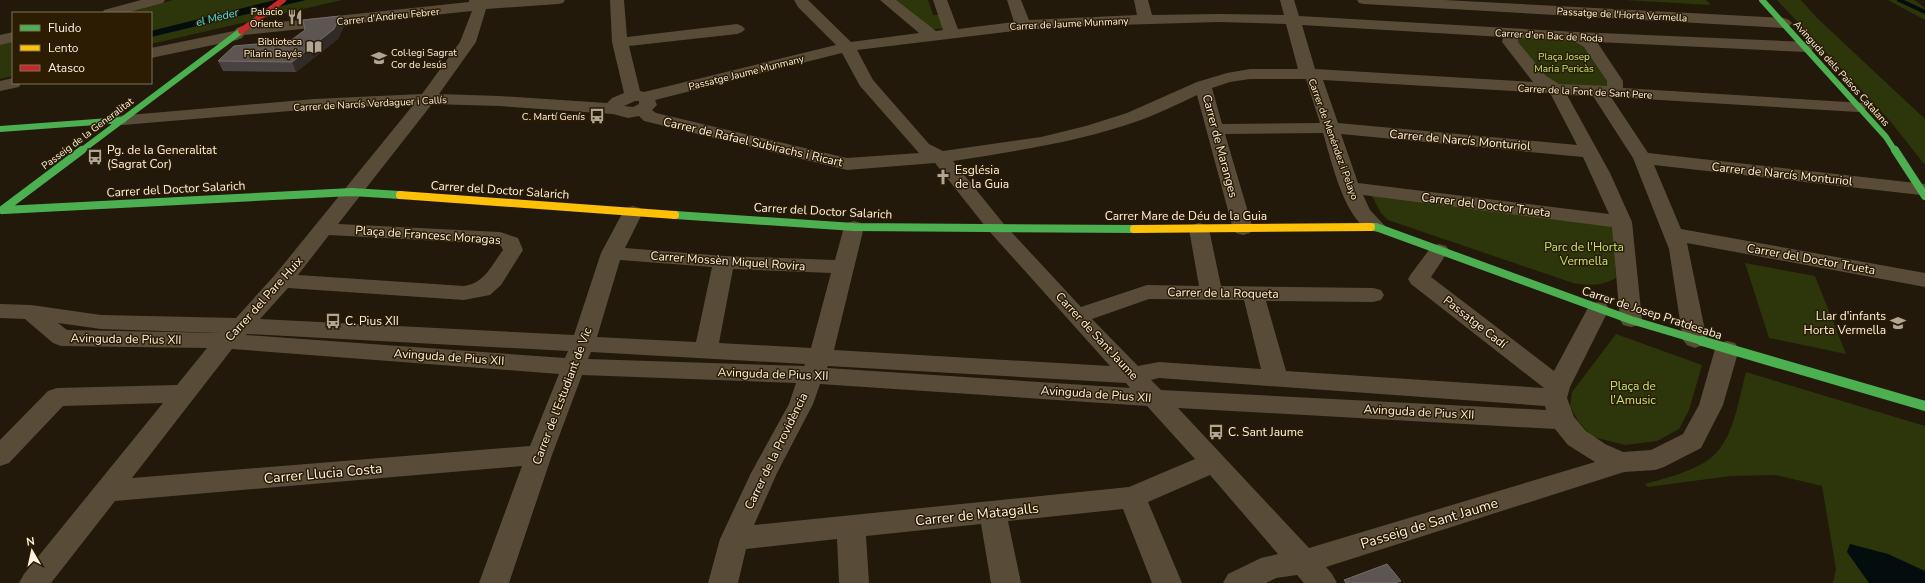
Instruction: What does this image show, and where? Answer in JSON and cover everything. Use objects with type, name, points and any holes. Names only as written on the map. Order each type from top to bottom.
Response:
[{"type":"street","points":[[113,12],[158,0]]},
{"type":"street","name":"Passeig de la Generalitat","points":[[2,211],[283,0]]},
{"type":"street","points":[[369,18],[375,11],[399,0]]},
{"type":"street","name":"Carrer d'Andreu Febrer","points":[[152,53],[243,30],[369,18],[477,3],[558,0]]},
{"type":"street","points":[[617,0],[620,42],[640,101]]},
{"type":"street","points":[[801,0],[803,4],[848,47],[866,82],[924,148],[940,157]]},
{"type":"street","points":[[887,0],[932,36]]},
{"type":"street","points":[[940,0],[952,34]]},
{"type":"street","points":[[1014,0],[1023,25]]},
{"type":"street","points":[[1141,0],[1145,19]]},
{"type":"street","name":"Carrer de Menéndez i Pelayo","points":[[1287,0],[1307,71],[1314,78],[1350,188],[1361,213],[1376,227]]},
{"type":"street","name":"Passatge de l'Horta Vermella","points":[[1364,0],[1535,4],[1784,24]]},
{"type":"street","name":"Avinguda dels Països Catalans","points":[[1762,0],[1886,137],[1924,187]]},
{"type":"street","name":"Carrer del Pare Huix","points":[[34,583],[184,394],[234,334],[282,282],[325,229],[352,192],[428,99],[468,42],[479,11],[477,3]]},
{"type":"street","points":[[1535,4],[1554,35]]},
{"type":"street","name":"Carrer de Jaume Munmany","points":[[848,47],[1023,25],[1145,19],[1219,18],[1293,20]]},
{"type":"street","name":"Carrer d'en Bac de Roda","points":[[1293,20],[1576,37],[1806,47]]},
{"type":"street","points":[[620,42],[737,29]]},
{"type":"street","points":[[1516,33],[1511,36],[1510,42],[1540,80],[1556,89],[1601,173],[1622,222],[1631,320]]},
{"type":"street","points":[[0,40],[12,37]]},
{"type":"street","points":[[1576,37],[1590,44],[1615,81],[1615,88],[1605,92],[1642,158],[1679,249],[1695,340]]},
{"type":"street","name":"Passatge Jaume Munmany","points":[[616,109],[630,112],[640,101],[848,47]]},
{"type":"street","name":"Carrer de Rafael Subirachs i Ricart","points":[[640,101],[650,117],[847,164],[940,157],[1041,142],[1091,130],[1133,117],[1203,86],[1228,78],[1250,74],[1311,74]]},
{"type":"street","name":"Carrer de la Font de Sant Pere","points":[[1311,74],[1858,107]]},
{"type":"street","points":[[0,86],[12,83]]},
{"type":"street","name":"Carrer de Maranges","points":[[1203,86],[1243,229]]},
{"type":"street","name":"Carrer de Narcís Verdaguer i Callís","points":[[123,120],[329,103],[428,99],[457,99],[616,109]]},
{"type":"street","points":[[0,129],[123,120]]},
{"type":"street","name":"Carrer de Narcís Monturiol","points":[[1214,129],[1330,128],[1590,152]]},
{"type":"street","name":"Carrer de Sant Jaume","points":[[940,157],[996,227],[1214,462],[1322,583]]},
{"type":"street","name":"Carrer de Narcís Monturiol","points":[[1642,158],[1924,187]]},
{"type":"street","name":"Avinguda dels Països Catalans","points":[[1904,162],[1924,187]]},
{"type":"street","name":"Carrer del Doctor Trueta","points":[[1350,188],[1622,222]]},
{"type":"street","name":"Carrer del Doctor Salarich","points":[[2,211],[352,192],[854,227],[996,227]]},
{"type":"street","name":"Carrer de l'Estudiant de Vic","points":[[494,583],[539,455],[583,343],[612,253],[633,212]]},
{"type":"street","name":"Carrer de la Providència","points":[[723,583],[734,539],[764,473],[801,404],[816,366],[854,227]]},
{"type":"street","name":"Carrer Mare de Déu de la Guia","points":[[996,227],[1243,229],[1376,227]]},
{"type":"street","name":"Carrer de Josep Pratdesaba","points":[[1376,227],[1631,320],[1695,340],[1925,406]]},
{"type":"street","name":"Plaça de Francesc Moragas","points":[[282,282],[464,293],[482,290],[493,280],[513,250],[511,242],[500,238],[325,229]]},
{"type":"street","points":[[1199,229],[1211,293]]},
{"type":"street","name":"Carrer del Doctor Trueta","points":[[1673,234],[1925,280]]},
{"type":"street","name":"Passatge Cadí","points":[[1439,250],[1419,279],[1558,401]]},
{"type":"street","name":"Carrer Mossèn Miquel Rovira","points":[[612,253],[724,262],[844,267]]},
{"type":"street","points":[[706,350],[724,262]]},
{"type":"street","name":"Carrer de la Roqueta","points":[[1077,316],[1147,292],[1373,295]]},
{"type":"street","points":[[1253,294],[1276,379]]},
{"type":"street","points":[[1598,309],[1558,401],[1577,438],[1596,451],[1620,462],[1655,460],[1692,441],[1711,405],[1727,349]]},
{"type":"street","name":"Avinguda de Pius XII","points":[[0,311],[31,312],[61,338],[234,334],[583,343],[706,350],[816,366],[1154,398],[1558,401]]},
{"type":"street","name":"Avinguda de Pius XII","points":[[234,334],[574,367],[816,366],[1133,375],[1159,370],[1558,401]]},
{"type":"street","points":[[0,456],[57,397],[184,394]]},
{"type":"street","name":"Carrer Llucia Costa","points":[[107,491],[539,455]]},
{"type":"street","name":"Carrer de Matagalls","points":[[734,539],[992,513],[1132,497],[1214,462]]},
{"type":"street","name":"Passeig de Sant Jaume","points":[[1238,583],[1272,567],[1303,562],[1608,468],[1620,462]]},
{"type":"street","points":[[1132,497],[1167,583]]},
{"type":"street","points":[[992,513],[1006,583]]},
{"type":"street","points":[[852,527],[854,583]]},
{"type":"green space","points":[[173,0],[342,0],[152,44],[152,12],[131,12]]},
{"type":"green space","points":[[893,0],[928,0],[933,15],[942,15],[947,28],[925,30]]},
{"type":"green space","points":[[1624,0],[1706,0],[1711,5]]},
{"type":"green space","points":[[1777,0],[1801,0],[1816,17],[1925,119],[1925,165],[1890,121]]},
{"type":"green space","points":[[1888,0],[1914,0],[1925,8],[1925,20]]},
{"type":"green space","name":"Plaça Josep Maria Pericàs","points":[[1522,36],[1567,39],[1583,43],[1610,86],[1604,88],[1550,83],[1517,43],[1517,38]]},
{"type":"green space","points":[[12,40],[12,76],[0,79],[0,43]]},
{"type":"green space","name":"Parc de l'Horta Vermella","points":[[1371,194],[1613,226],[1616,278],[1605,283],[1595,285],[1573,283],[1388,220],[1381,213]]},
{"type":"green space","points":[[1745,263],[1815,276],[1846,354],[1769,338]]},
{"type":"green space","name":"Plaça de l'Amusic","points":[[1616,334],[1702,365],[1689,410],[1679,429],[1657,441],[1625,445],[1593,437],[1578,421],[1570,406],[1572,392]]},
{"type":"green space","points":[[1746,372],[1925,426],[1925,583],[1833,583],[1836,569],[1822,486],[1776,475],[1730,476],[1648,487],[1645,484],[1674,476],[1694,468],[1718,451],[1729,433],[1739,403]]},
{"type":"water","name":"el Mèder","points":[[275,0],[306,0],[152,37],[152,31]]},
{"type":"water","points":[[1850,544],[1888,554],[1925,571],[1925,583],[1869,583],[1847,552]]},
{"type":"building","points":[[340,16],[334,29],[292,62],[218,61],[234,46],[290,41],[305,30],[303,20]]},
{"type":"building","points":[[1387,564],[1401,581],[1395,583],[1346,583],[1344,580]]},
{"type":"waterway","points":[[1899,0],[1925,12]]},
{"type":"traffic: fast","points":[[1762,0],[1886,137],[1925,196]]},
{"type":"traffic: fast","points":[[2,210],[241,31]]},
{"type":"traffic: fast","points":[[0,129],[123,120]]},
{"type":"traffic: fast","points":[[4,210],[352,192],[400,195]]},
{"type":"traffic: fast","points":[[675,215],[854,227],[1134,229]]},
{"type":"traffic: fast","points":[[1371,227],[1376,227],[1631,320],[1925,406]]},
{"type":"traffic: slow","points":[[400,195],[675,215]]},
{"type":"traffic: slow","points":[[1134,229],[1371,227]]},
{"type":"traffic: jam","points":[[241,31],[283,0]]},
{"type":"place","name":"Palacio Oriente","points":[[295,17]]},
{"type":"place","name":"Biblioteca Pilarin Bayés","points":[[314,47]]},
{"type":"place","name":"Col·legi Sagrat Cor de Jesús","points":[[379,58]]},
{"type":"place","name":"C. Martí Genís","points":[[597,116]]},
{"type":"place","name":"Pg. de la Generalitat (Sagrat Cor)","points":[[95,157]]},
{"type":"place","name":"Església de la Guia","points":[[943,177]]},
{"type":"place","name":"C. Pius XII","points":[[333,321]]},
{"type":"place","name":"Llar d'infants Horta Vermella","points":[[1898,323]]},
{"type":"place","name":"C. Sant Jaume","points":[[1216,432]]}]
